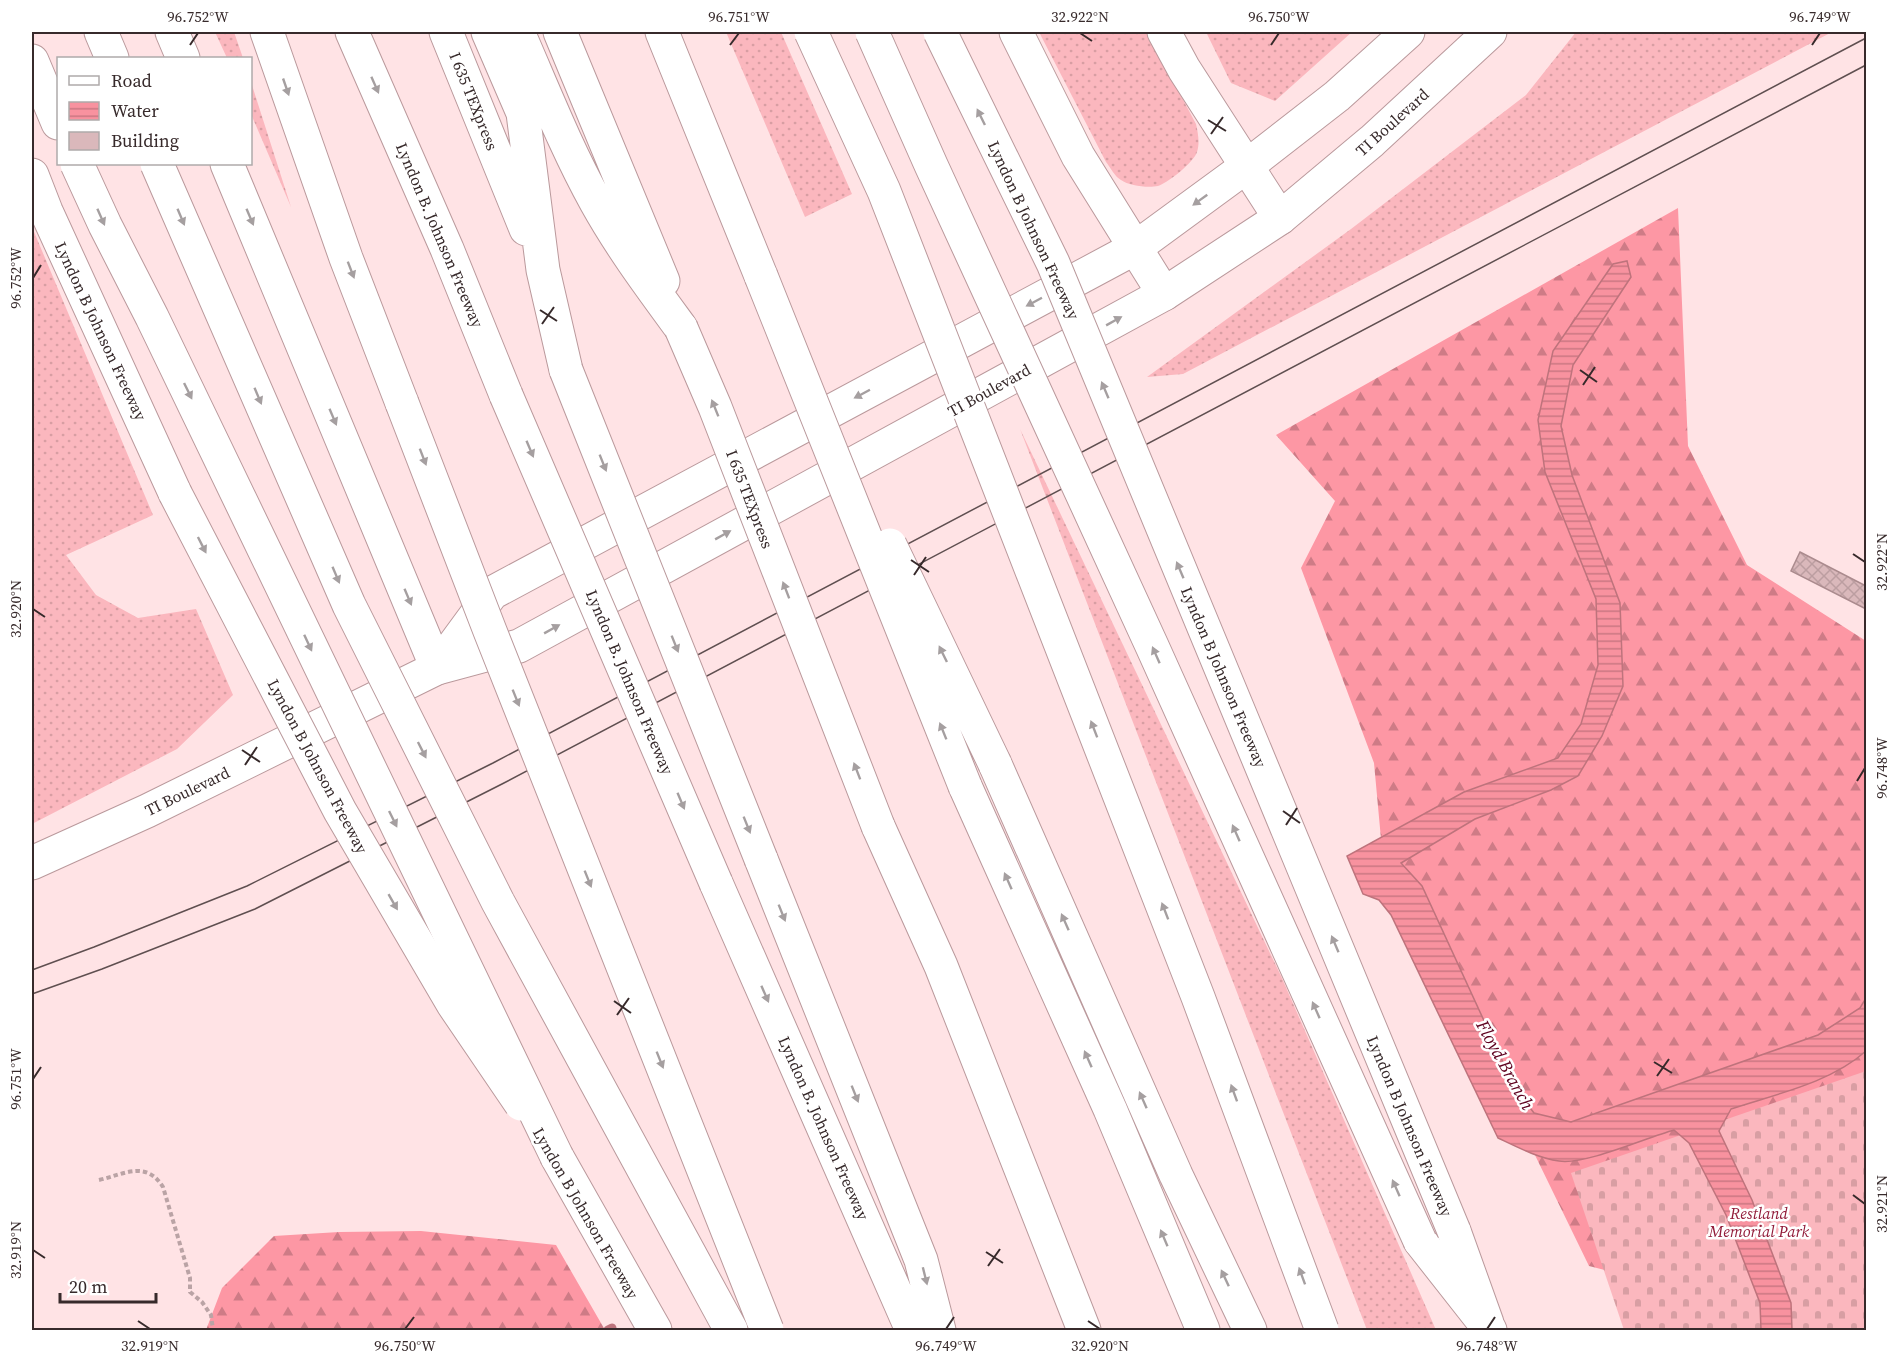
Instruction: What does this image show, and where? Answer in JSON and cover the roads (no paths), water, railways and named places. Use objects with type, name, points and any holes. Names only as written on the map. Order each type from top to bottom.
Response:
[{"type":"main road","points":[[100,32],[112,57]]},
{"type":"main road","points":[[172,32],[183,57]]},
{"type":"main road","points":[[267,32],[346,258],[490,632],[767,1330]]},
{"type":"main road","name":"Lyndon B. Johnson Freeway","points":[[352,32],[447,249],[716,883],[912,1330]]},
{"type":"main road","name":"I 635 TEXpress","points":[[446,32],[543,270]]},
{"type":"main road","points":[[488,32],[523,113],[543,270],[566,370],[921,1260],[939,1330]]},
{"type":"main road","points":[[518,32],[557,122],[596,202],[634,264],[681,328]]},
{"type":"main road","name":"I 635 TEXpress","points":[[560,32],[715,407],[878,826],[941,966],[1084,1330]]},
{"type":"main road","points":[[662,32],[965,786],[1110,1109],[1203,1330]]},
{"type":"main road","points":[[811,32],[892,213],[1194,986],[1322,1330]]},
{"type":"main road","points":[[872,32],[1420,1242],[1490,1330]]},
{"type":"main road","name":"Lyndon B Johnson Freeway","points":[[940,32],[1053,263],[1454,1231],[1490,1330]]},
{"type":"main road","points":[[1016,32],[1078,156],[1164,294]]},
{"type":"main road","points":[[1164,32],[1190,78],[1280,218]]},
{"type":"main road","name":"TI Boulevard","points":[[437,668],[492,593],[1136,248],[1337,96],[1408,32]]},
{"type":"main road","name":"TI Boulevard","points":[[32,863],[147,811],[437,668],[519,646],[1164,294],[1280,218],[1372,141],[1490,32]]},
{"type":"main road","points":[[32,61],[57,121]]},
{"type":"main road","points":[[77,165],[557,1157]]},
{"type":"main road","points":[[157,165],[349,605],[498,902],[731,1330]]},
{"type":"main road","points":[[227,165],[437,668]]},
{"type":"main road","name":"Lyndon B Johnson Freeway","points":[[32,174],[46,212],[175,493],[340,811],[453,1004],[557,1157],[655,1330]]},
{"type":"main road","points":[[761,276],[995,764],[1176,1175],[1250,1330]]},
{"type":"water","points":[[1627,261],[1631,277],[1573,365],[1561,426],[1572,475],[1620,603],[1623,686],[1602,736],[1578,776],[1551,790],[1475,819],[1401,863],[1422,886],[1515,1088],[1534,1113],[1571,1122],[1818,1035],[1860,1008],[1866,998],[1866,1051],[1852,1062],[1819,1079],[1731,1109],[1719,1131],[1752,1200],[1791,1303],[1792,1330],[1761,1330],[1760,1303],[1726,1215],[1689,1143],[1674,1130],[1600,1155],[1571,1161],[1543,1157],[1498,1138],[1391,915],[1379,900],[1363,894],[1347,856],[1464,792],[1558,758],[1581,724],[1598,665],[1596,599],[1545,472],[1538,420],[1553,351],[1613,264]]},
{"type":"waterway","name":"Floyd Branch","points":[[608,1330],[612,1328]]},
{"type":"tram line","points":[[32,970],[247,886],[493,763],[1866,38]]},
{"type":"tram line","points":[[32,994],[255,909],[502,784],[1866,65]]},
{"type":"park label","name":"Restland Memorial Park","points":[[1759,1222]]}]
